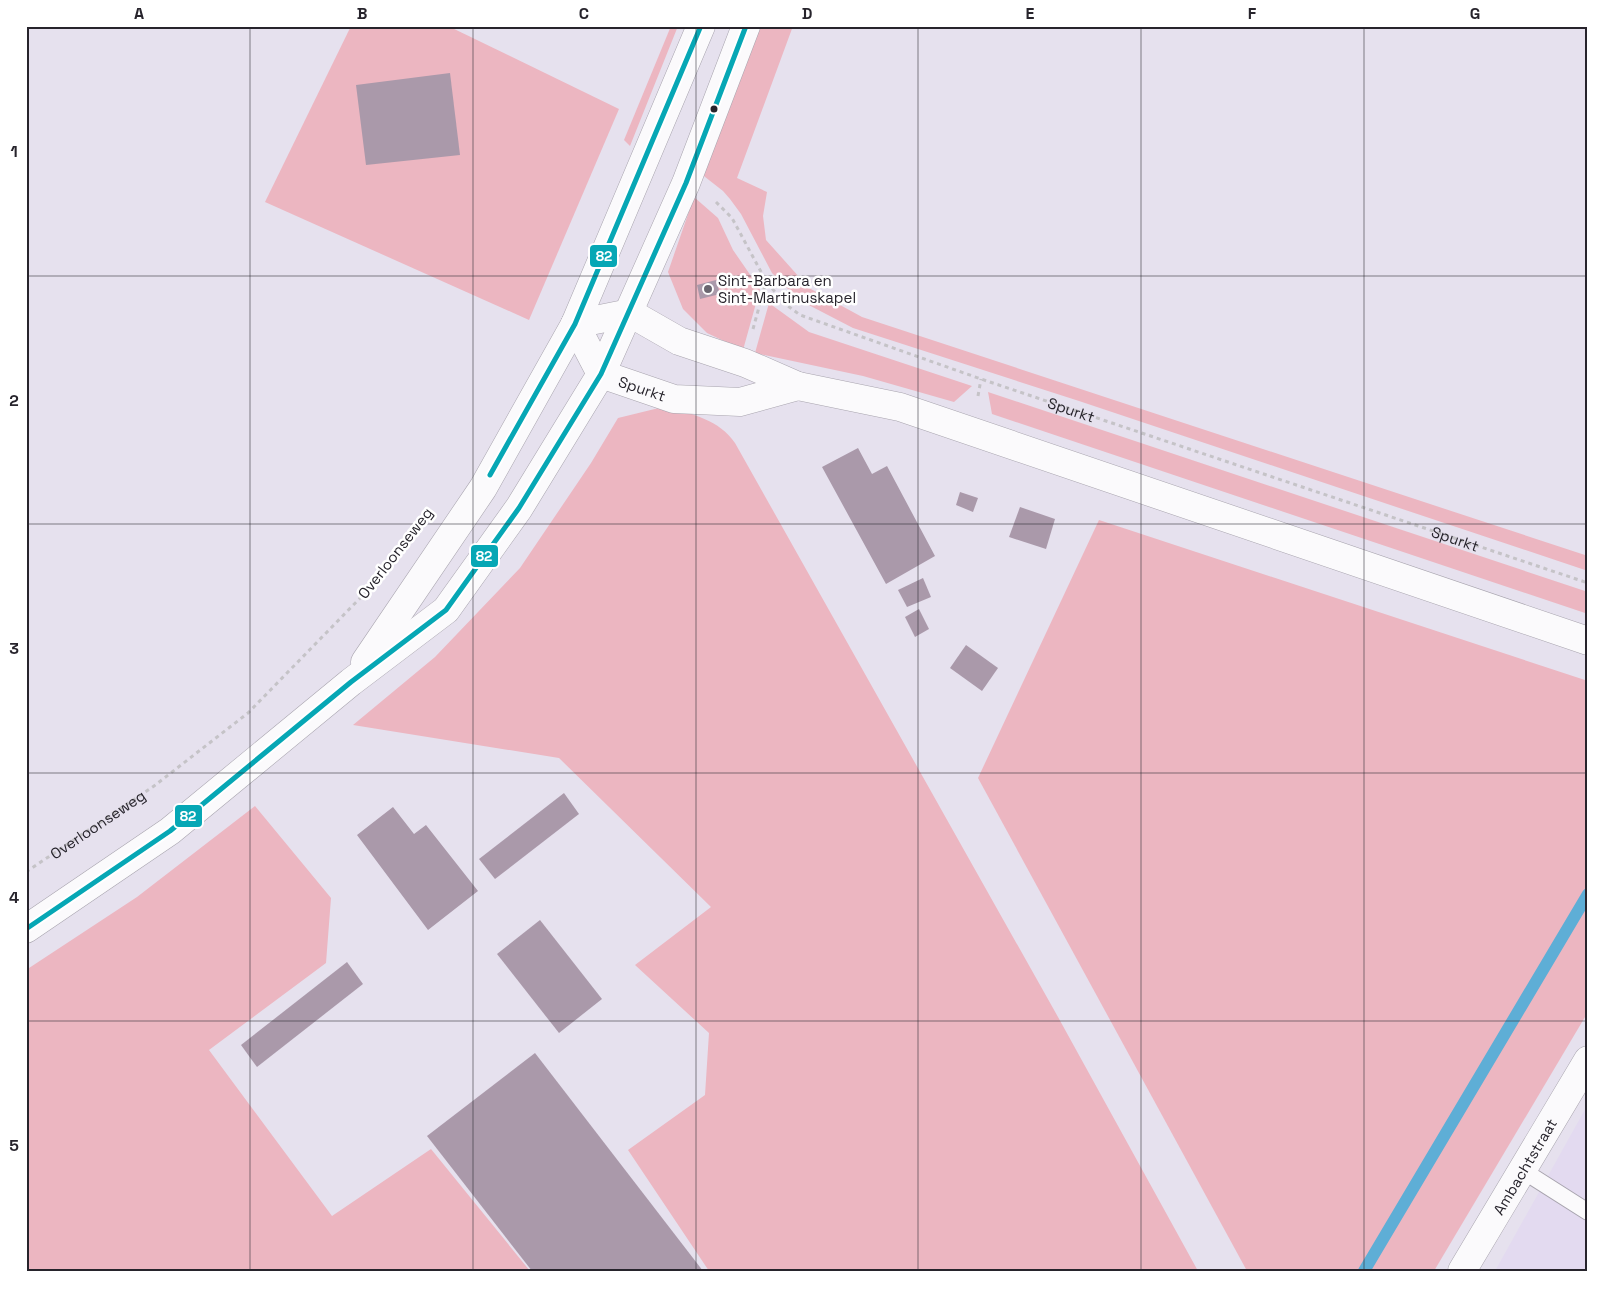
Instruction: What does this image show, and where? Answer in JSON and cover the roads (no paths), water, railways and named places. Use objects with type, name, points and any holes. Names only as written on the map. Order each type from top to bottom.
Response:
[{"type":"street","points":[[351,682],[483,488],[575,324],[701,26]]},
{"type":"street","points":[[26,928],[170,831],[351,682],[446,610],[519,508],[601,374],[630,313],[686,183],[746,26]]},
{"type":"street","points":[[575,324],[630,313]]},
{"type":"street","name":"Spurkt","points":[[630,313],[679,340],[745,363],[798,386],[900,407],[1588,641]]},
{"type":"street","name":"Spurkt","points":[[575,324],[601,374],[674,399],[740,402],[798,386]]},
{"type":"street","name":"Ambachtstraat","points":[[1462,1271],[1588,1060]]},
{"type":"lane","points":[[1522,1170],[1588,1212]]},
{"type":"waterway","points":[[1364,1271],[1588,894]]},
{"type":"place","name":"Sint-Barbara en Sint-Martinuskapel","points":[[708,289]]}]
